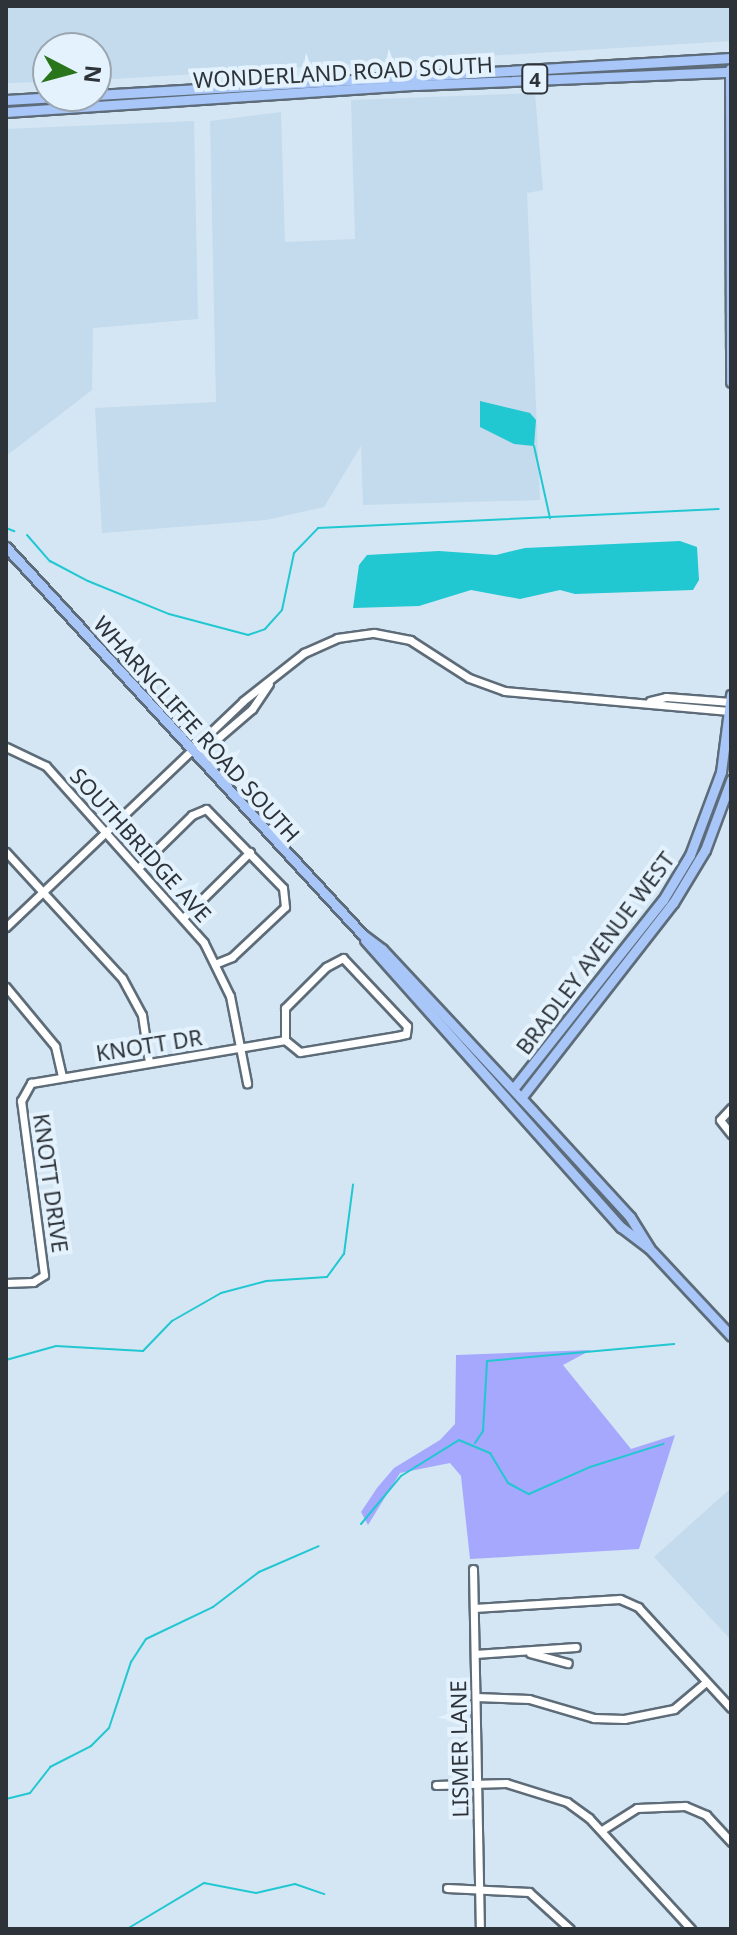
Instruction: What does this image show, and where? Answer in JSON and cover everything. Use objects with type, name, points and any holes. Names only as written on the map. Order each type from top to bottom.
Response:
[{"type":"main road","name":"WONDERLAND ROAD SOUTH","points":[[112,94],[731,58]]},
{"type":"main road","name":"WONDERLAND ROAD SOUTH","points":[[6,112],[730,71]]},
{"type":"main road","points":[[730,71],[731,382]]},
{"type":"main road","points":[[6,100],[32,98]]},
{"type":"main road","name":"WHARNCLIFFE ROAD SOUTH","points":[[6,547],[362,934],[382,949],[513,1089],[630,1217],[649,1248]]},
{"type":"main road","name":"BRADLEY AVENUE WEST","points":[[513,1089],[663,900],[690,855],[721,772],[731,695]]},
{"type":"main road","name":"BRADLEY AVENUE WEST","points":[[521,1098],[673,903],[705,850],[731,780]]},
{"type":"main road","name":"WHARNCLIFFE ROAD SOUTH","points":[[362,934],[375,956],[621,1227],[649,1248],[731,1336]]},
{"type":"street","points":[[6,927],[243,701],[320,644],[374,633],[419,644],[463,675],[497,690],[648,701],[731,711]]},
{"type":"street","points":[[648,701],[666,697],[731,702]]},
{"type":"street","name":"SOUTHBRIDGE AVE","points":[[6,747],[46,766],[107,830],[183,918],[215,964],[230,996],[247,1083]]},
{"type":"street","points":[[139,867],[200,810],[213,812],[288,900],[240,950],[215,964]]},
{"type":"street","points":[[6,852],[122,978],[142,1015],[149,1062]]},
{"type":"street","points":[[183,918],[250,852]]},
{"type":"street","points":[[343,958],[407,1026],[406,1034],[300,1052],[285,1040],[285,1008],[326,967],[343,958]]},
{"type":"street","points":[[6,987],[48,1035],[62,1077]]},
{"type":"street","name":"KNOTT DR","points":[[62,1077],[285,1040]]},
{"type":"street","name":"KNOTT DRIVE","points":[[6,1283],[33,1282],[44,1275],[22,1094],[31,1083],[62,1077]]},
{"type":"street","points":[[731,1108],[720,1120],[731,1134]]},
{"type":"street","name":"LISMER LANE","points":[[473,1569],[480,1929]]},
{"type":"street","points":[[474,1608],[620,1599],[638,1607],[731,1708]]},
{"type":"street","points":[[475,1654],[576,1647]]},
{"type":"street","points":[[524,1651],[568,1663]]},
{"type":"street","points":[[476,1697],[529,1699],[594,1718],[624,1719],[674,1709],[706,1682]]},
{"type":"street","points":[[436,1785],[478,1784],[536,1789],[567,1802],[602,1830],[691,1929]]},
{"type":"street","points":[[602,1830],[637,1808],[685,1806],[706,1815],[731,1842]]},
{"type":"street","points":[[447,1888],[479,1887],[529,1892],[570,1929]]},
{"type":"shaded area","points":[[6,6],[731,6],[731,41],[112,79],[112,32],[32,32],[32,82],[6,83]]},
{"type":"shaded area","points":[[535,93],[543,190],[527,193],[540,500],[363,505],[361,446],[324,507],[266,520],[102,533],[95,408],[216,402],[210,121],[281,112],[285,242],[355,239],[351,100]]},
{"type":"shaded area","points":[[194,121],[198,319],[93,328],[92,390],[6,456],[6,129]]},
{"type":"shaded area","points":[[480,401],[530,413],[536,420],[534,446],[514,444],[480,427]]},
{"type":"shaded area","points":[[680,541],[697,547],[699,580],[693,590],[575,594],[560,590],[520,599],[471,590],[419,606],[353,608],[359,565],[367,555],[439,551],[496,555],[525,548]]},
{"type":"shaded area","points":[[591,1350],[563,1365],[631,1449],[675,1435],[639,1549],[470,1559],[461,1476],[450,1463],[400,1473],[368,1525],[361,1512],[394,1468],[440,1440],[455,1424],[456,1355]]},
{"type":"shaded area","points":[[731,1488],[731,1640],[654,1557]]},
{"type":"waterway","points":[[534,446],[550,518]]},
{"type":"waterway","points":[[27,535],[50,561],[88,581],[169,614],[248,635],[265,629],[282,610],[294,553],[318,528],[719,509]]},
{"type":"waterway","points":[[6,528],[14,531]]},
{"type":"waterway","points":[[6,1360],[56,1346],[143,1351],[172,1321],[221,1293],[266,1281],[327,1277],[344,1254],[353,1185]]},
{"type":"waterway","points":[[475,1443],[483,1431],[487,1361],[674,1344]]},
{"type":"waterway","points":[[361,1524],[401,1476],[459,1440],[490,1453],[508,1483],[529,1494],[590,1467],[663,1444]]},
{"type":"waterway","points":[[6,1799],[30,1793],[50,1767],[91,1746],[109,1728],[131,1662],[146,1639],[213,1607],[259,1572],[319,1546]]},
{"type":"waterway","points":[[127,1929],[204,1883],[256,1893],[295,1884],[324,1894]]}]
